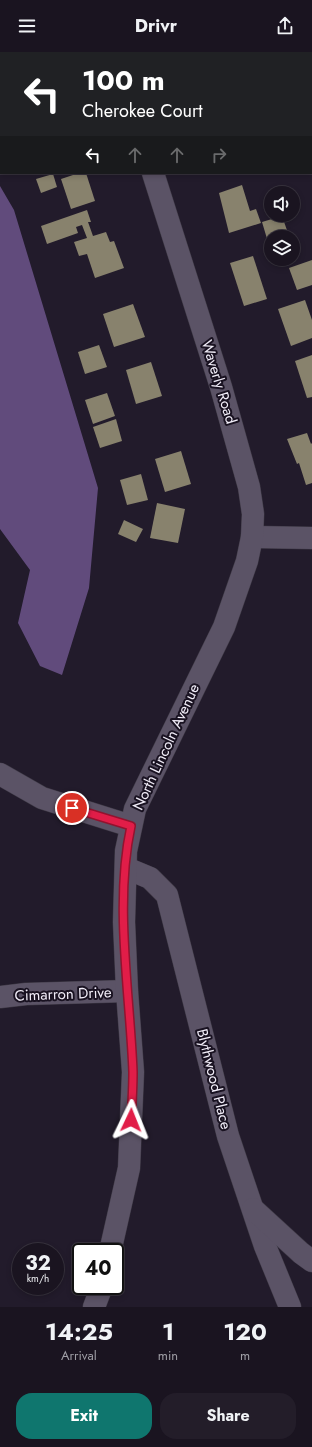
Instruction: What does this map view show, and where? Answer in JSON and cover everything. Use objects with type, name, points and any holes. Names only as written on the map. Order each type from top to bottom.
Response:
[{"type":"street","name":"Waverly Road","points":[[153,174],[221,387],[249,487],[253,514],[252,537]]},
{"type":"street","points":[[252,537],[312,538]]},
{"type":"street","name":"North Lincoln Avenue","points":[[112,1243],[129,1168],[133,1072],[124,922],[126,851],[135,809],[224,627],[247,561],[252,537]]},
{"type":"street","points":[[0,774],[42,798],[131,826]]},
{"type":"street","name":"Blythwood Place","points":[[126,868],[150,878],[167,895],[228,1136],[264,1246],[290,1307]]},
{"type":"street","name":"Cimarron Drive","points":[[0,997],[26,994],[127,991]]},
{"type":"street","points":[[252,1208],[301,1253],[312,1261]]},
{"type":"street","points":[[94,1307],[99,1295]]},
{"type":"shaded area","points":[[0,186],[14,210],[98,488],[89,588],[62,675],[40,666],[18,623],[30,570],[0,529]]},
{"type":"building","points":[[53,174],[57,187],[41,193],[36,179]]},
{"type":"building","points":[[76,174],[86,174],[95,201],[71,209],[61,179]]},
{"type":"building","points":[[242,185],[250,211],[256,209],[261,223],[229,233],[219,193]]},
{"type":"building","points":[[87,210],[91,222],[88,222],[93,236],[106,232],[110,242],[114,241],[124,268],[95,278],[87,254],[79,256],[74,242],[87,238],[82,225],[76,227],[78,233],[47,244],[41,226]]},
{"type":"building","points":[[262,222],[284,222],[287,230],[264,230]]},
{"type":"building","points":[[253,256],[267,299],[244,306],[230,263]]},
{"type":"building","points":[[312,260],[312,285],[297,290],[289,268],[300,266],[300,264]]},
{"type":"building","points":[[305,300],[312,320],[312,338],[291,346],[278,309]]},
{"type":"building","points":[[133,304],[145,337],[114,347],[103,314]]},
{"type":"building","points":[[99,345],[107,367],[85,374],[78,352]]},
{"type":"building","points":[[312,355],[312,397],[307,398],[295,361]]},
{"type":"building","points":[[151,362],[162,396],[136,404],[126,370]]},
{"type":"building","points":[[107,393],[115,416],[93,424],[85,400]]},
{"type":"building","points":[[116,419],[122,441],[100,448],[93,427]]},
{"type":"building","points":[[307,433],[311,444],[312,443],[312,483],[306,485],[299,463],[297,464],[287,439]]},
{"type":"building","points":[[181,451],[191,484],[165,492],[155,459]]},
{"type":"building","points":[[141,474],[148,500],[127,505],[120,480]]},
{"type":"building","points":[[157,503],[185,509],[178,543],[150,538]]},
{"type":"building","points":[[124,520],[143,529],[136,542],[118,534]]},
{"type":"route","points":[[72,808],[131,826],[126,851],[124,922],[133,1072],[131,1120]]}]
